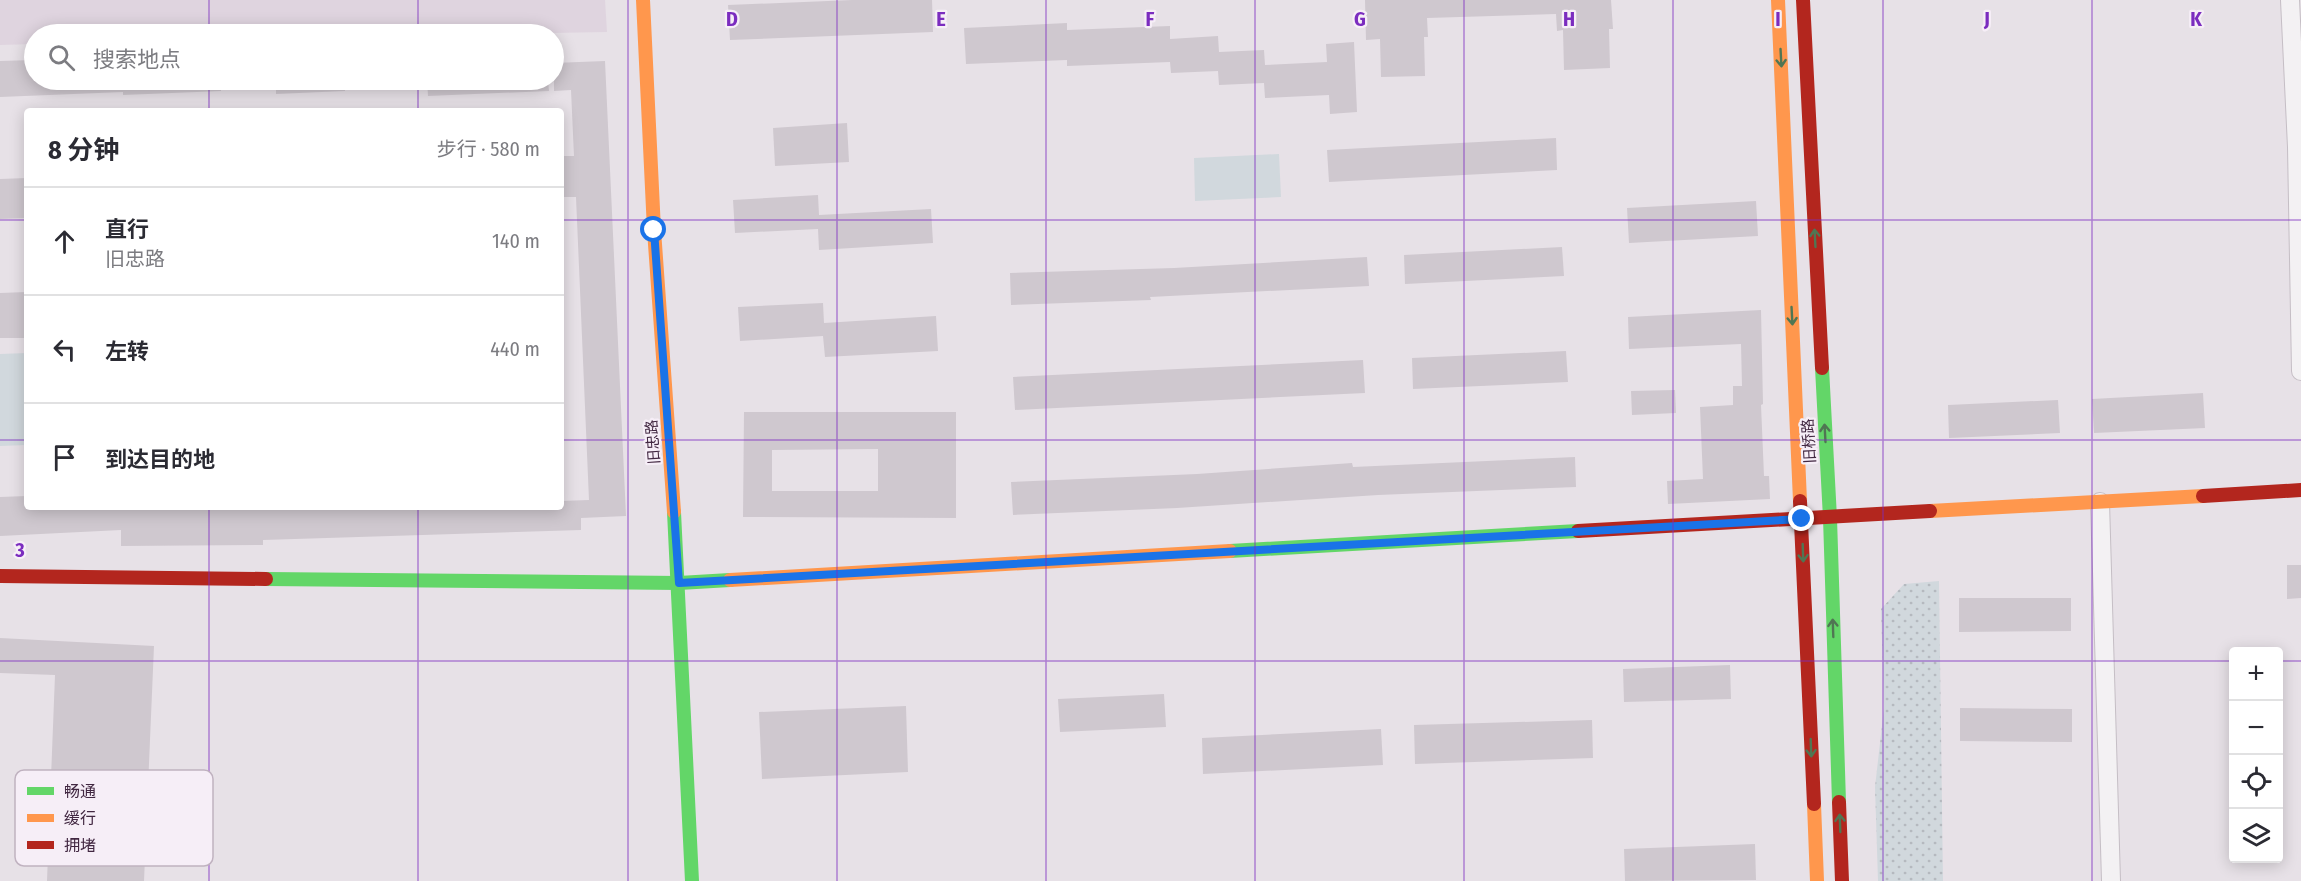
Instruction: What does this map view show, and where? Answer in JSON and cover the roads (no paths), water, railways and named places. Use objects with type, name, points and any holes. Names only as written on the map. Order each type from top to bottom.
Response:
[{"type":"street","name":"旧忠路","points":[[643,0],[654,230],[679,583],[692,881]]},
{"type":"street","name":"旧桥路","points":[[1778,0],[1817,881]]},
{"type":"street","name":"旧桥路","points":[[1803,0],[1830,518],[1842,881]]},
{"type":"street","points":[[2290,0],[2299,147],[2301,371]]},
{"type":"street","points":[[0,576],[679,583],[2301,490]]},
{"type":"street","points":[[2100,502],[2111,881]]}]
